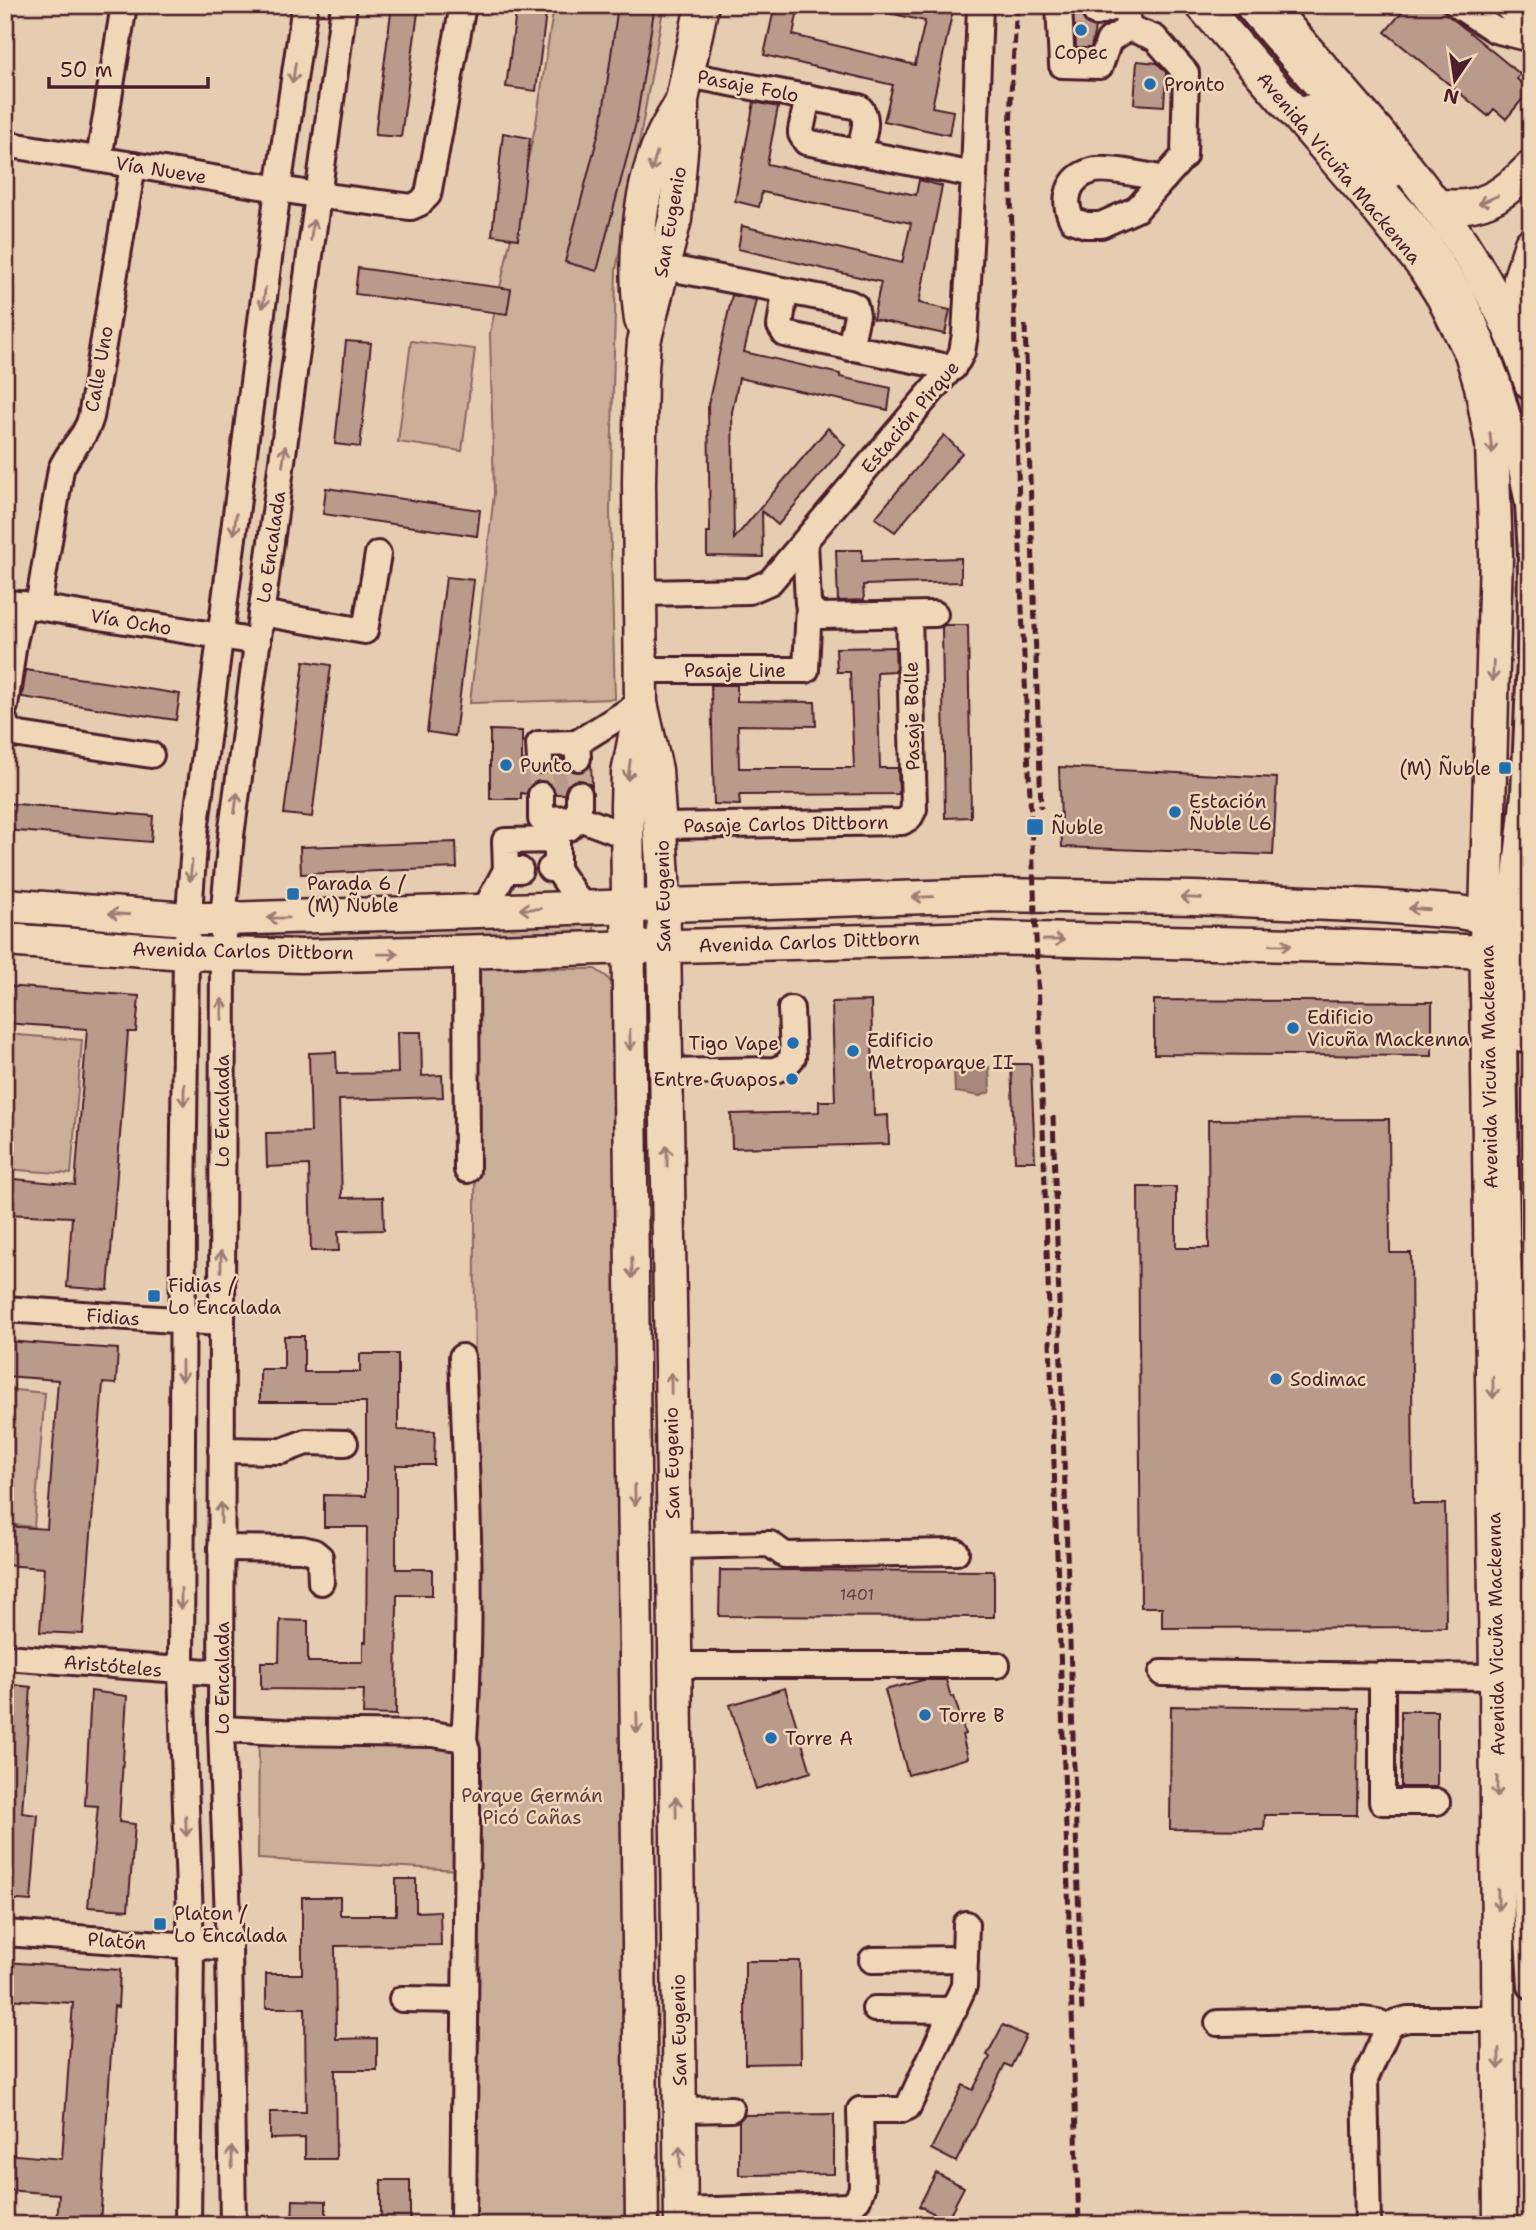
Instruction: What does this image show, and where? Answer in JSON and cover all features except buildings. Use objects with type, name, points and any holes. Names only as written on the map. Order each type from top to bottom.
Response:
[{"type":"main road","name":"San Eugenio","points":[[644,342],[675,219],[685,88],[702,5]]},
{"type":"main road","name":"Avenida Vicuña Mackenna","points":[[1202,5],[1403,239],[1443,298],[1471,353],[1488,419],[1495,497],[1514,924],[1498,957],[1496,1676],[1517,1858],[1499,2019],[1500,2225]]},
{"type":"main road","points":[[1268,5],[1436,205],[1492,291],[1531,384]]},
{"type":"main road","name":"San Eugenio","points":[[642,2225],[627,836],[628,774],[641,703],[640,429],[644,342],[638,274],[644,206],[660,141],[685,88]]},
{"type":"main road","points":[[1436,205],[1465,208],[1488,201],[1530,170]]},
{"type":"main road","points":[[1513,337],[1518,288],[1531,244]]},
{"type":"main road","name":"San Eugenio","points":[[641,703],[656,771],[661,826],[674,1546],[681,2218]]},
{"type":"main road","name":"Avenida Carlos Dittborn","points":[[5,905],[187,919],[223,919],[991,895],[1104,895],[1310,902],[1459,912],[1514,924]]},
{"type":"main road","name":"Avenida Carlos Dittborn","points":[[5,940],[186,953],[302,956],[985,938],[1343,946],[1498,957]]},
{"type":"main road","points":[[639,1857],[659,1866],[670,1863],[677,1855]]},
{"type":"main road","points":[[640,1921],[647,1911],[658,1907],[670,1910],[678,1919]]},
{"type":"street","points":[[99,159],[124,5]]},
{"type":"street","name":"Lo Encalada","points":[[188,2225],[191,1946],[181,1671],[187,919],[195,832],[278,189],[305,5]]},
{"type":"street","name":"Lo Encalada","points":[[233,2225],[229,1947],[221,1729],[223,919],[231,836],[316,195],[344,5]]},
{"type":"street","name":"Vía Nueve","points":[[5,144],[316,195],[411,207],[421,204],[428,195],[463,5]]},
{"type":"street","name":"Estación Pirque","points":[[640,593],[748,591],[770,582],[953,368],[965,343],[980,5]]},
{"type":"street","points":[[1096,13],[1119,5]]},
{"type":"street","points":[[1219,5],[1428,242],[1475,321],[1501,393],[1525,480],[1530,529],[1530,660],[1514,924],[1517,1228],[1531,1401]]},
{"type":"street","points":[[1246,5],[1394,176],[1446,248],[1474,295],[1497,343],[1531,448]]},
{"type":"street","points":[[1457,5],[1495,30],[1531,39]]},
{"type":"street","points":[[1505,5],[1514,14],[1531,21]]},
{"type":"street","points":[[1061,9],[1062,65],[1100,66],[1109,40],[1127,17],[1155,38],[1186,73],[1184,156],[1164,179]]},
{"type":"street","name":"Pasaje Folo","points":[[685,88],[808,97],[855,106],[862,109],[865,121],[859,153]]},
{"type":"street","name":"Pasaje Folo","points":[[808,97],[801,130],[803,139],[810,143],[974,175]]},
{"type":"street","name":"Calle Uno","points":[[5,706],[22,604],[61,469],[70,452],[86,433],[91,417],[133,165]]},
{"type":"street","points":[[664,267],[849,303],[855,306],[857,315],[850,348]]},
{"type":"street","points":[[785,291],[780,322],[785,334],[953,368]]},
{"type":"street","name":"Pasaje Line","points":[[641,670],[806,670],[809,605],[806,542]]},
{"type":"street","points":[[261,613],[365,631],[378,554]]},
{"type":"street","name":"Vía Ocho","points":[[22,604],[258,642]]},
{"type":"street","points":[[809,605],[814,613],[825,618],[934,614]]},
{"type":"street","name":"Pasaje Bolle","points":[[909,615],[914,809],[910,817]]},
{"type":"street","points":[[540,760],[539,744],[578,751],[641,703]]},
{"type":"street","points":[[5,722],[7,730],[20,735],[151,755]]},
{"type":"street","points":[[579,806],[557,840],[554,869],[583,907]]},
{"type":"street","points":[[505,841],[541,807],[579,806],[627,836]]},
{"type":"street","name":"Pasaje Carlos Dittborn","points":[[661,826],[902,822],[910,817]]},
{"type":"street","points":[[195,832],[231,836]]},
{"type":"street","points":[[505,841],[557,840]]},
{"type":"street","points":[[484,911],[513,870],[505,841]]},
{"type":"street","points":[[1514,924],[1531,893]]},
{"type":"street","points":[[466,952],[467,1170]]},
{"type":"street","points":[[1498,957],[1504,1043],[1507,1234],[1519,1448],[1517,1858],[1531,1986]]},
{"type":"street","points":[[666,1072],[775,1070],[785,1066],[793,1057],[791,1009]]},
{"type":"street","points":[[184,1042],[222,1043]]},
{"type":"street","name":"Fidias","points":[[5,1309],[221,1323]]},
{"type":"street","points":[[462,1357],[467,1464],[468,1664],[464,1739],[467,1751],[467,1782],[463,2225]]},
{"type":"street","points":[[221,1450],[282,1451],[306,1442],[345,1443]]},
{"type":"street","points":[[674,1546],[770,1544],[785,1555],[956,1552]]},
{"type":"street","points":[[221,1548],[302,1549],[314,1552],[320,1557],[321,1582]]},
{"type":"street","name":"Aristóteles","points":[[5,1657],[221,1673]]},
{"type":"street","points":[[675,1665],[997,1665]]},
{"type":"street","points":[[1162,1673],[1496,1676]]},
{"type":"street","points":[[1382,1675],[1382,1802],[1437,1802]]},
{"type":"street","points":[[221,1729],[432,1734],[464,1739]]},
{"type":"street","points":[[681,2218],[850,2206],[858,2199],[862,2188],[860,2110],[901,2110],[908,2107],[964,1986],[966,1924]]},
{"type":"street","name":"Platón","points":[[5,1933],[229,1947]]},
{"type":"street","points":[[872,1960],[965,1959]]},
{"type":"street","points":[[402,1999],[465,2000]]},
{"type":"street","points":[[875,2009],[954,2010]]},
{"type":"street","points":[[1368,2225],[1365,2079],[1388,2028],[1396,2022],[1408,2019],[1499,2019]]},
{"type":"street","points":[[1218,2023],[1363,2020],[1378,2022],[1388,2028]]},
{"type":"street","points":[[680,2110],[731,2109]]},
{"type":"green space","points":[[554,5],[664,5],[616,270],[610,511],[615,699],[470,703],[494,494],[490,333],[536,123]]},
{"type":"green space","points":[[411,341],[475,349],[462,451],[398,442]]},
{"type":"green space","points":[[594,923],[594,931],[268,942],[267,933]]},
{"type":"green space","name":"Parque Germán Picó Cañas","points":[[476,968],[595,969],[607,977],[621,998],[631,2225],[465,2225],[459,1870],[258,1859],[259,1722],[473,1728]]},
{"type":"green space","points":[[5,1034],[82,1040],[71,1174],[5,1169]]},
{"type":"green space","points":[[5,1389],[45,1393],[34,1527],[5,1524]]},
{"type":"shaded area","points":[[989,1067],[990,1092],[980,1096],[955,1092],[954,1068]]},
{"type":"tunnel","points":[[1067,12],[1096,13]]},
{"type":"tunnel","points":[[578,759],[579,794]]},
{"type":"tunnel","points":[[540,760],[541,795]]},
{"type":"railway","points":[[1017,5],[1010,154],[1021,586],[1039,1006],[1079,2225]]},
{"type":"railway","points":[[1025,325],[1041,808]]},
{"type":"railway","points":[[1053,1116],[1082,2015]]},
{"type":"place","name":"Copec","points":[[1081,30]]},
{"type":"place","name":"Pronto","points":[[1150,84]]},
{"type":"place","name":"Punto","points":[[506,765]]},
{"type":"place","name":"(M) Ñuble","points":[[1505,768]]},
{"type":"place","name":"Estación Ñuble L6","points":[[1175,812]]},
{"type":"place","name":"Ñuble","points":[[1035,827]]},
{"type":"place","name":"Parada 6 / (M) Ñuble","points":[[293,894]]},
{"type":"place","name":"Edificio Vicuña Mackenna","points":[[1293,1028]]},
{"type":"place","name":"Tigo Vape","points":[[793,1043]]},
{"type":"place","name":"Edificio Metroparque II","points":[[853,1051]]},
{"type":"place","name":"Entre Guapos","points":[[792,1079]]},
{"type":"place","name":"Fidias / Lo Encalada","points":[[154,1296]]},
{"type":"place","name":"Sodimac","points":[[1276,1379]]},
{"type":"place","name":"Torre B","points":[[925,1715]]},
{"type":"place","name":"Torre A","points":[[771,1738]]},
{"type":"place","name":"Platon / Lo Encalada","points":[[160,1924]]}]
